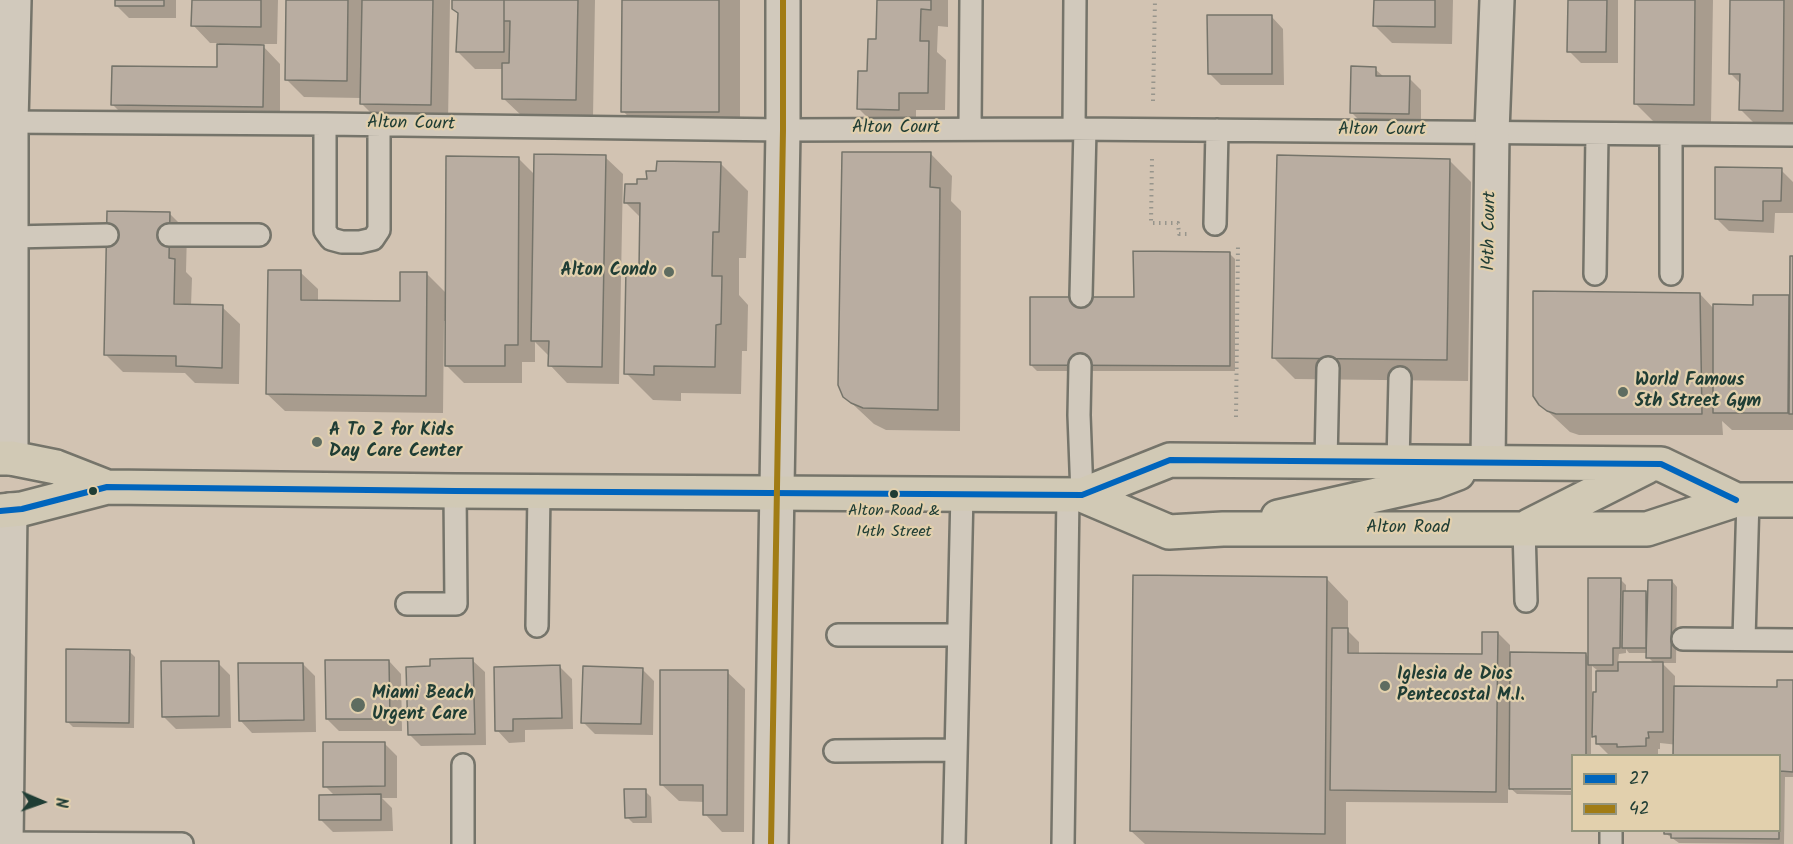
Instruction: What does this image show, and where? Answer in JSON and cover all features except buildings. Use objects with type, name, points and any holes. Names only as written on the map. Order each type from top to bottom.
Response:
[{"type":"highway","name":"Alton Road","points":[[5,458],[56,467],[107,487]]},
{"type":"highway","name":"Alton Road","points":[[1075,495],[1170,460],[1488,462],[1661,464],[1742,500]]},
{"type":"highway","points":[[1223,530],[1434,482],[1488,462]]},
{"type":"highway","points":[[1524,528],[1650,465]]},
{"type":"highway","name":"Alton Road","points":[[5,511],[22,509],[107,487],[1075,495],[1169,532],[1647,529],[1742,500],[1793,500]]},
{"type":"street","points":[[5,458],[11,237],[6,122],[14,0]]},
{"type":"street","points":[[771,844],[783,130],[783,0]]},
{"type":"street","name":"14th Court","points":[[1488,462],[1492,132],[1497,0]]},
{"type":"street","points":[[4,843],[5,511]]},
{"type":"lane","points":[[970,129],[971,0]]},
{"type":"lane","points":[[1075,0],[1081,296]]},
{"type":"lane","name":"Alton Court","points":[[6,122],[783,130],[1079,129],[1793,135]]},
{"type":"lane","points":[[325,124],[325,231],[331,239],[342,242],[374,239],[379,230],[379,125]]},
{"type":"lane","points":[[1215,224],[1217,130]]},
{"type":"lane","points":[[1595,274],[1597,134]]},
{"type":"lane","points":[[1671,134],[1671,274]]},
{"type":"lane","points":[[11,237],[107,235]]},
{"type":"lane","points":[[170,235],[260,235]]},
{"type":"lane","points":[[1063,844],[1080,365]]},
{"type":"lane","points":[[1326,462],[1328,368]]},
{"type":"lane","points":[[1398,463],[1400,378]]},
{"type":"lane","points":[[407,604],[456,604],[455,491]]},
{"type":"lane","points":[[537,626],[539,492]]},
{"type":"lane","points":[[954,844],[962,493]]},
{"type":"lane","points":[[1742,500],[1744,639]]},
{"type":"lane","points":[[1524,528],[1526,601]]},
{"type":"lane","points":[[838,634],[957,635]]},
{"type":"lane","points":[[1683,639],[1793,640]]},
{"type":"lane","points":[[835,751],[955,750]]},
{"type":"lane","points":[[463,765],[463,844]]},
{"type":"lane","points":[[4,843],[182,844]]},
{"type":"path","points":[[1152,105],[1155,0]]},
{"type":"path","points":[[1152,152],[1151,223],[1178,223],[1179,234],[1190,234]]},
{"type":"path","points":[[1236,417],[1238,234]]},
{"type":"transit line","name":"42","points":[[771,844],[783,130],[783,0]]},
{"type":"transit line","name":"27","points":[[0,511],[22,509],[107,487],[1082,495],[1170,460],[1661,464],[1736,500]]},
{"type":"place","name":"Alton Condo","points":[[669,272]]},
{"type":"place","name":"World Famous 5th Street Gym","points":[[1623,392]]},
{"type":"place","name":"A To Z for Kids Day Care Center","points":[[317,442]]},
{"type":"place","name":"Alton Road & 14th Street","points":[[894,494]]},
{"type":"place","name":"Iglesia de Dios Pentecostal M.I.","points":[[1385,686]]},
{"type":"place","name":"Miami Beach Urgent Care","points":[[358,705]]}]
